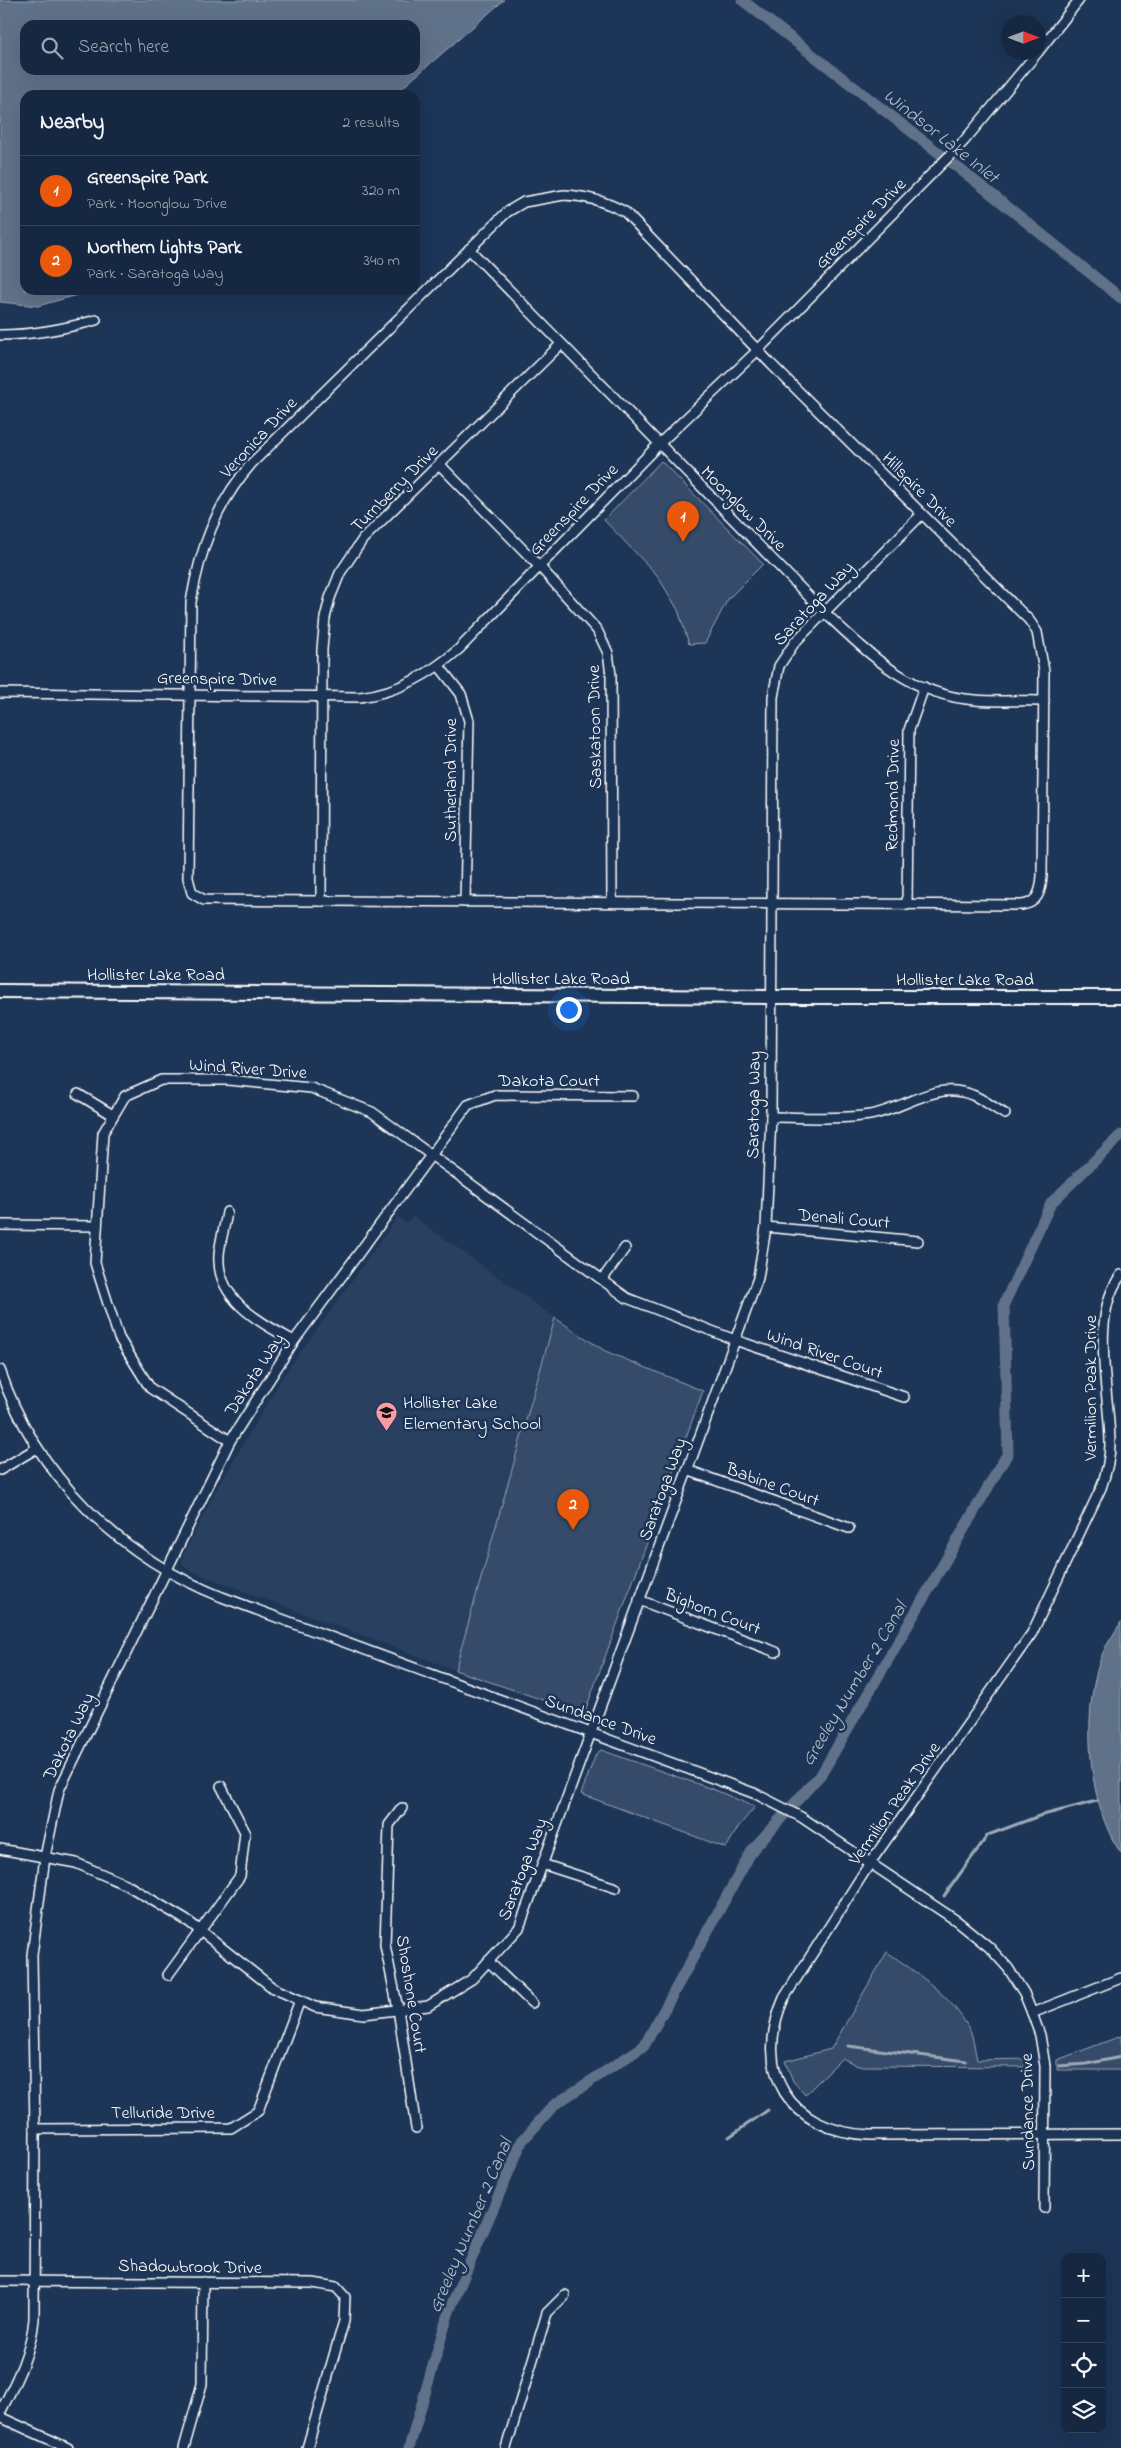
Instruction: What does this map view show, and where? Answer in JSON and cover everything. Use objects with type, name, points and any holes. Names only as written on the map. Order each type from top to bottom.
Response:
[{"type":"street","name":"Greenspire Drive","points":[[1046,42],[1079,0]]},
{"type":"street","name":"Greenspire Drive","points":[[0,692],[360,697],[377,695],[401,687],[439,666],[540,567],[659,444],[758,350],[964,141],[1031,60]]},
{"type":"street","name":"Hillspire Drive","points":[[578,196],[607,203],[625,212],[758,350],[1029,620],[1037,632],[1042,651],[1044,701],[1042,876],[1040,893],[1035,900],[1022,905],[907,905]]},
{"type":"street","name":"Veronica Drive","points":[[321,901],[204,900],[192,893],[188,878],[192,602],[198,565],[208,533],[233,484],[351,364],[508,212],[524,202],[550,197],[578,196]]},
{"type":"street","name":"Moonglow Drive","points":[[469,249],[823,611],[882,665],[902,678],[952,696],[975,700],[1044,701]]},
{"type":"street","points":[[0,335],[44,333],[96,320]]},
{"type":"street","name":"Turnberry Drive","points":[[321,901],[322,696],[325,618],[330,598],[340,573],[364,539],[561,344]]},
{"type":"street","name":"Saskatoon Drive","points":[[440,465],[540,567],[597,630],[608,653],[611,675],[612,902]]},
{"type":"street","name":"Saratoga Way","points":[[0,1848],[76,1863],[127,1885],[201,1931],[273,1988],[315,2007],[364,2014],[428,2006],[472,1979],[519,1928],[758,1278],[766,1227],[771,1117],[773,697],[775,682],[783,659],[823,611],[922,514]]},
{"type":"street","name":"Sutherland Drive","points":[[439,666],[461,694],[468,721],[465,902]]},
{"type":"street","name":"Redmond Drive","points":[[907,905],[909,730],[924,687]]},
{"type":"street","points":[[321,901],[907,905]]},
{"type":"street","name":"Hollister Lake Road","points":[[0,991],[771,997],[1120,997]]},
{"type":"street","name":"Wind River Drive","points":[[230,1441],[150,1388],[119,1338],[95,1263],[103,1132],[125,1096],[161,1080],[228,1080],[311,1088],[372,1112],[627,1298],[735,1340]]},
{"type":"street","points":[[771,1117],[846,1117],[872,1114],[930,1092],[942,1091],[971,1094],[1005,1114]]},
{"type":"street","points":[[78,1094],[113,1115]]},
{"type":"street","name":"Dakota Court","points":[[430,1154],[468,1105],[495,1095],[633,1096]]},
{"type":"street","name":"Dakota Way","points":[[0,2415],[22,2369],[33,2336],[35,2129],[32,1956],[45,1857],[60,1790],[230,1441],[294,1341],[430,1154]]},
{"type":"street","points":[[227,1212],[219,1254],[220,1272],[226,1288],[236,1304],[294,1341]]},
{"type":"street","points":[[0,1225],[97,1226]]},
{"type":"street","name":"Denali Court","points":[[766,1227],[918,1241]]},
{"type":"street","points":[[602,1280],[625,1248]]},
{"type":"street","name":"Vermilion Peak Drive","points":[[1121,1275],[1107,1299],[1104,1321],[1110,1444],[1108,1467],[1101,1488],[1032,1633],[870,1863],[784,1998],[774,2019],[772,2034],[774,2067],[780,2086],[791,2103],[807,2116],[830,2129],[848,2134],[1121,2134]]},
{"type":"street","name":"Wind River Court","points":[[735,1340],[904,1398]]},
{"type":"street","name":"Sundance Drive","points":[[0,1370],[16,1410],[37,1448],[74,1497],[121,1541],[166,1571],[222,1597],[768,1799],[801,1817],[957,1921],[989,1947],[1008,1968],[1024,1993],[1040,2035],[1045,2066],[1044,2208]]},
{"type":"street","points":[[0,1470],[37,1448]]},
{"type":"street","name":"Babine Court","points":[[687,1470],[849,1528]]},
{"type":"street","name":"Bighorn Court","points":[[639,1600],[776,1652]]},
{"type":"street","points":[[168,1975],[240,1876],[245,1832],[222,1786]]},
{"type":"street","name":"Shoshone Court","points":[[402,1808],[389,1825],[385,1945],[398,2009],[416,2128]]},
{"type":"street","points":[[542,1864],[616,1888]]},
{"type":"street","points":[[488,1961],[532,2003]]},
{"type":"street","points":[[1032,2013],[1121,1978]]},
{"type":"street","name":"Telluride Drive","points":[[35,2129],[231,2128],[258,2111],[300,2000]]},
{"type":"street","name":"Shadowbrook Drive","points":[[0,2281],[314,2283],[336,2287],[342,2291],[346,2306],[344,2321],[307,2448]]},
{"type":"street","points":[[184,2448],[202,2384],[203,2282]]},
{"type":"street","points":[[506,2448],[548,2314],[565,2295]]},
{"type":"street","points":[[0,2415],[68,2448]]},
{"type":"shaded area","points":[[0,0],[504,0],[420,73],[420,20],[20,20],[20,75],[417,75],[400,90],[20,90],[20,295],[77,295],[38,306],[0,302]]},
{"type":"shaded area","points":[[661,461],[763,564],[728,599],[705,643],[689,644],[678,610],[657,575],[604,520]]},
{"type":"shaded area","name":"Hollister Lake Elementary School","points":[[413,1216],[555,1318],[455,1670],[191,1571],[183,1565],[182,1558],[215,1492],[284,1375],[398,1217],[406,1223]]},
{"type":"shaded area","points":[[555,1318],[605,1351],[703,1391],[584,1714],[455,1670]]},
{"type":"shaded area","points":[[1121,1622],[1121,1853],[1109,1833],[1100,1809],[1090,1753],[1090,1724],[1092,1696],[1097,1670],[1105,1648]]},
{"type":"shaded area","points":[[601,1750],[715,1790],[755,1807],[739,1826],[726,1848],[581,1794],[596,1754]]},
{"type":"shaded area","points":[[887,1952],[934,1987],[955,2009],[971,2033],[977,2060],[1030,2059],[1032,2067],[858,2066],[842,2058],[805,2095],[793,2081],[785,2061],[831,2049]]},
{"type":"shaded area","points":[[1121,2036],[1121,2070],[1057,2070],[1057,2060]]},
{"type":"waterway","name":"Windsor Lake Inlet","points":[[742,0],[984,188],[1121,298]]},
{"type":"waterway","name":"Greeley Number 2 Canal","points":[[409,2448],[449,2311],[522,2141],[554,2105],[644,2046],[753,1849],[822,1773],[1008,1453],[1004,1304],[1051,1203],[1121,1135]]},
{"type":"waterway","points":[[944,1896],[988,1835],[1039,1816],[1097,1801]]},
{"type":"waterway","points":[[848,2046],[966,2061]]},
{"type":"waterway","points":[[1059,2066],[1086,2064],[1121,2057]]},
{"type":"waterway","points":[[729,2137],[768,2110]]},
{"type":"place","name":"Greenspire Park","points":[[683,542]]},
{"type":"place","name":"Hollister Lake Elementary School","points":[[387,1431]]},
{"type":"place","name":"Northern Lights Park","points":[[573,1530]]}]
